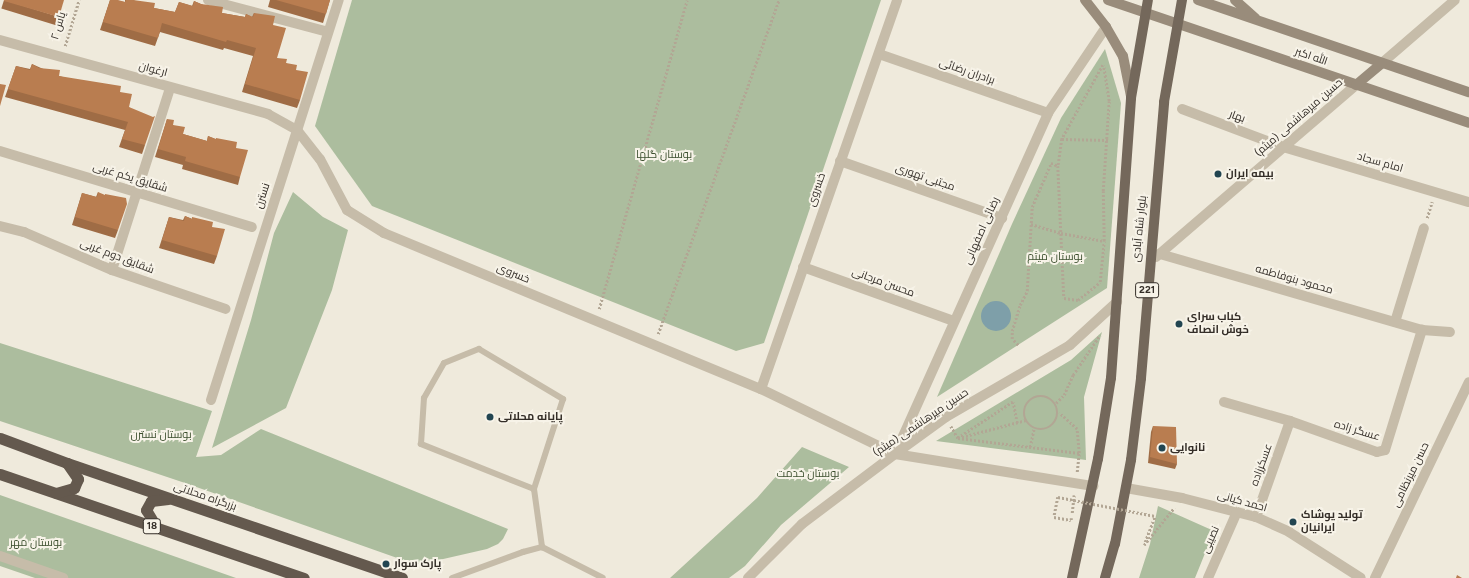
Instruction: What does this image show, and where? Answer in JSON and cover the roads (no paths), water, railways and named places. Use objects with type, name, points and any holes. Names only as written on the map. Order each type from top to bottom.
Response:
[{"type":"highway","name":"بزرگراه محلاتی","points":[[0,438],[67,464],[402,578]]},
{"type":"highway","points":[[56,493],[74,488],[78,479],[67,464]]},
{"type":"highway","name":"18","points":[[0,474],[304,578]]},
{"type":"highway","points":[[157,528],[146,510],[151,501],[170,499]]},
{"type":"main road","points":[[1085,0],[1106,27],[1123,56],[1132,98]]},
{"type":"main road","name":"الله اکبر","points":[[1108,0],[1469,123]]},
{"type":"main road","name":"بلوار شاه آبادی","points":[[1072,578],[1093,486],[1111,378],[1132,98],[1148,0]]},
{"type":"main road","name":"بلوار شاه آبادی","points":[[1105,578],[1115,544],[1131,460],[1141,378],[1149,264],[1164,102],[1182,0]]},
{"type":"main road","name":"الله اکبر","points":[[1198,0],[1469,92]]},
{"type":"main road","points":[[1235,0],[1258,20]]},
{"type":"main road","points":[[1356,85],[1382,62]]},
{"type":"street","points":[[208,0],[328,32]]},
{"type":"street","name":"نسترن","points":[[211,400],[339,0]]},
{"type":"street","name":"خسروی","points":[[761,388],[897,0]]},
{"type":"street","points":[[1382,62],[1455,0]]},
{"type":"street","name":"رضائی اصفهانی","points":[[895,454],[1048,113],[1106,27]]},
{"type":"street","name":"ارغوان","points":[[0,40],[268,114],[297,130]]},
{"type":"street","name":"برادران رضائی","points":[[879,54],[1048,113]]},
{"type":"street","name":"حسین میرهاشمی (میثم)","points":[[1149,264],[1356,85]]},
{"type":"street","points":[[112,270],[170,88]]},
{"type":"street","name":"بهار","points":[[1182,109],[1283,147]]},
{"type":"street","name":"خسروی","points":[[297,130],[320,159],[347,210],[384,233],[761,388],[895,454],[1093,486]]},
{"type":"street","name":"امام سجاد","points":[[1283,147],[1469,202]]},
{"type":"street","name":"شقایق یکم غربی","points":[[0,151],[252,227]]},
{"type":"street","name":"مجتبی تهوری","points":[[840,161],[1002,218]]},
{"type":"street","name":"شقایق دوم غربی","points":[[0,226],[24,232],[112,270],[226,309]]},
{"type":"street","points":[[1395,322],[1424,228]]},
{"type":"street","name":"محمود بنوفاطمه","points":[[1160,254],[1422,330],[1450,332]]},
{"type":"street","name":"محسن مرجانی","points":[[804,267],[954,321]]},
{"type":"street","name":"حسین میرهاشمی (میثم)","points":[[748,578],[802,524],[895,454],[946,417],[1070,345],[1116,302]]},
{"type":"street","name":"عسگر زاده","points":[[1224,402],[1290,421],[1377,452],[1386,450],[1422,330]]},
{"type":"street","name":"حسن میرنظامی","points":[[1375,578],[1469,382]]},
{"type":"street","name":"عسکرزاده","points":[[1256,517],[1290,421]]},
{"type":"street","name":"احمد کیانی","points":[[1126,488],[1182,498],[1256,517],[1289,532],[1362,578]]},
{"type":"street","name":"نصیبی","points":[[1208,578],[1237,512]]},
{"type":"street","points":[[0,556],[63,578]]},
{"type":"lane","points":[[534,489],[421,444],[424,398],[444,363],[479,349],[563,399],[534,489],[542,547]]},
{"type":"lane","points":[[452,578],[523,552],[542,547],[603,578]]},
{"type":"water","points":[[996,301],[1007,305],[1011,316],[1007,327],[996,331],[985,327],[981,316],[985,305]]},
{"type":"place","name":"بیمه ایران","points":[[1218,174]]},
{"type":"place","name":"کباب سرای خوش انصاف","points":[[1179,324]]},
{"type":"place","name":"پایانه محلاتی","points":[[490,417]]},
{"type":"place","name":"نانوایی","points":[[1162,448]]},
{"type":"place","name":"تولید پوشاک ایرانیان","points":[[1293,522]]},
{"type":"place","name":"پارک سوار","points":[[386,564]]},
{"type":"park label","name":"بوستان گلها","points":[[664,155]]},
{"type":"park label","name":"بوستان میثم","points":[[1055,257]]},
{"type":"park label","name":"بوستان نسترن","points":[[161,435]]},
{"type":"park label","name":"بوستان خدمت","points":[[808,474]]},
{"type":"park label","name":"بوستان مهر","points":[[36,543]]}]
